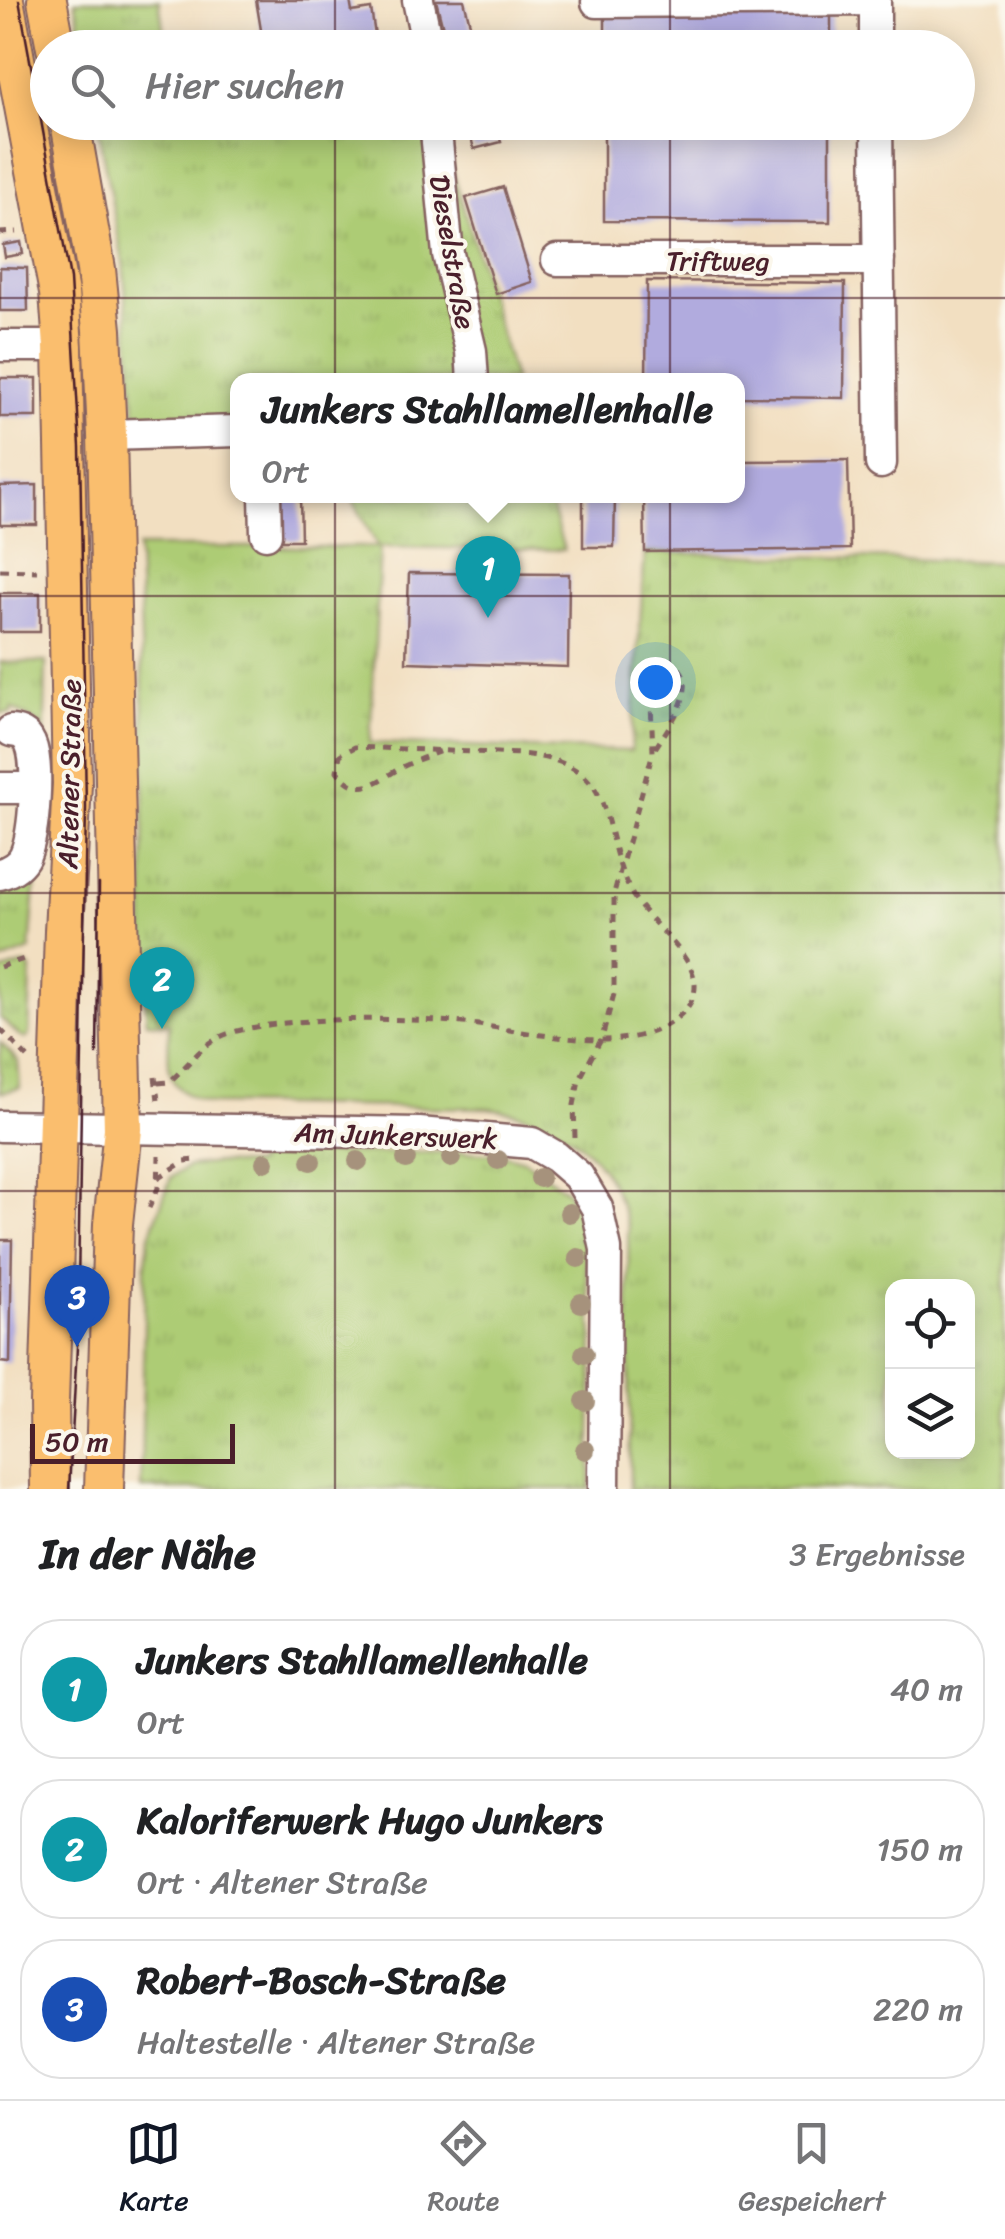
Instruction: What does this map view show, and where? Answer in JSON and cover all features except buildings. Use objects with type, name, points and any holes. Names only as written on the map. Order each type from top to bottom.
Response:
[{"type":"main road","name":"Altener Straße","points":[[4,0],[8,63],[59,293],[63,346],[72,784],[49,1402],[50,1489]]},
{"type":"main road","points":[[47,0],[53,30]]},
{"type":"main road","name":"Altener Straße","points":[[73,140],[96,269],[107,435],[123,1128],[114,1224],[104,1489]]},
{"type":"street","points":[[418,0],[424,30]]},
{"type":"street","points":[[597,2],[875,0],[876,30]]},
{"type":"street","name":"Dieselstraße","points":[[437,140],[448,254],[471,352],[472,373]]},
{"type":"street","points":[[876,140],[882,463]]},
{"type":"street","name":"Triftweg","points":[[557,260],[878,260]]},
{"type":"street","points":[[0,346],[63,346]]},
{"type":"street","points":[[107,435],[230,431]]},
{"type":"street","points":[[266,503],[266,534]]},
{"type":"street","points":[[0,874],[16,867],[25,856],[34,788],[32,746],[26,737],[11,731]]},
{"type":"street","points":[[0,788],[34,788]]},
{"type":"street","name":"Am Junkerswerk","points":[[0,1126],[419,1133],[532,1143],[556,1156],[578,1176],[598,1208],[606,1249],[604,1489]]},
{"type":"path","points":[[578,1176],[576,1092],[602,1038],[614,994],[613,908],[620,863],[653,752],[681,704],[686,681],[681,668],[671,662],[658,666],[650,678],[653,752]]},
{"type":"path","points":[[158,1083],[168,1082],[191,1058],[224,1035],[282,1026],[406,1019],[556,1037],[632,1038],[673,1021],[688,1003],[695,986],[693,969],[631,892],[603,801],[584,776],[561,761],[521,754],[355,747],[340,756],[337,771],[346,784],[360,788],[376,784],[400,768],[441,751]]},
{"type":"path","points":[[0,967],[39,954]]},
{"type":"path","points":[[158,1178],[186,1162],[201,1159]]},
{"type":"green space","points":[[75,0],[159,0],[163,30],[81,30]]},
{"type":"green space","points":[[100,140],[436,140],[452,168],[512,373],[230,373],[230,422],[136,422],[123,262]]},
{"type":"green space","points":[[355,503],[550,503],[564,550],[380,547],[370,743],[631,751],[645,552],[1005,562],[1005,1489],[630,1489],[628,1228],[609,1179],[579,1144],[539,1120],[488,1108],[211,1104],[195,1099],[175,1084],[169,1064],[169,1023],[147,1022],[138,547],[378,547]]},
{"type":"green space","points":[[0,662],[46,662],[44,774],[30,950],[0,962],[0,885],[24,881],[30,871],[40,782],[41,725],[12,708],[11,713],[0,713]]},
{"type":"green space","points":[[22,965],[31,969],[26,1038],[0,1018],[0,972]]},
{"type":"green space","points":[[0,1042],[18,1061],[20,1088],[0,1093]]},
{"type":"green space","points":[[263,1154],[503,1154],[525,1160],[566,1190],[581,1219],[593,1336],[590,1489],[141,1489],[145,1270],[149,1238],[171,1177],[189,1166],[254,1165]]},
{"type":"tram line","points":[[19,0],[30,60]]},
{"type":"tram line","points":[[45,140],[70,279],[80,447],[86,807],[77,1347],[69,1489]]},
{"type":"tram line","points":[[97,1054],[99,884]]},
{"type":"place","name":"Junkers Stahllamellenhalle","points":[[488,618]]},
{"type":"place","name":"Kaloriferwerk Hugo Junkers","points":[[162,1029]]},
{"type":"place","name":"Robert-Bosch-Straße","points":[[77,1347]]}]
